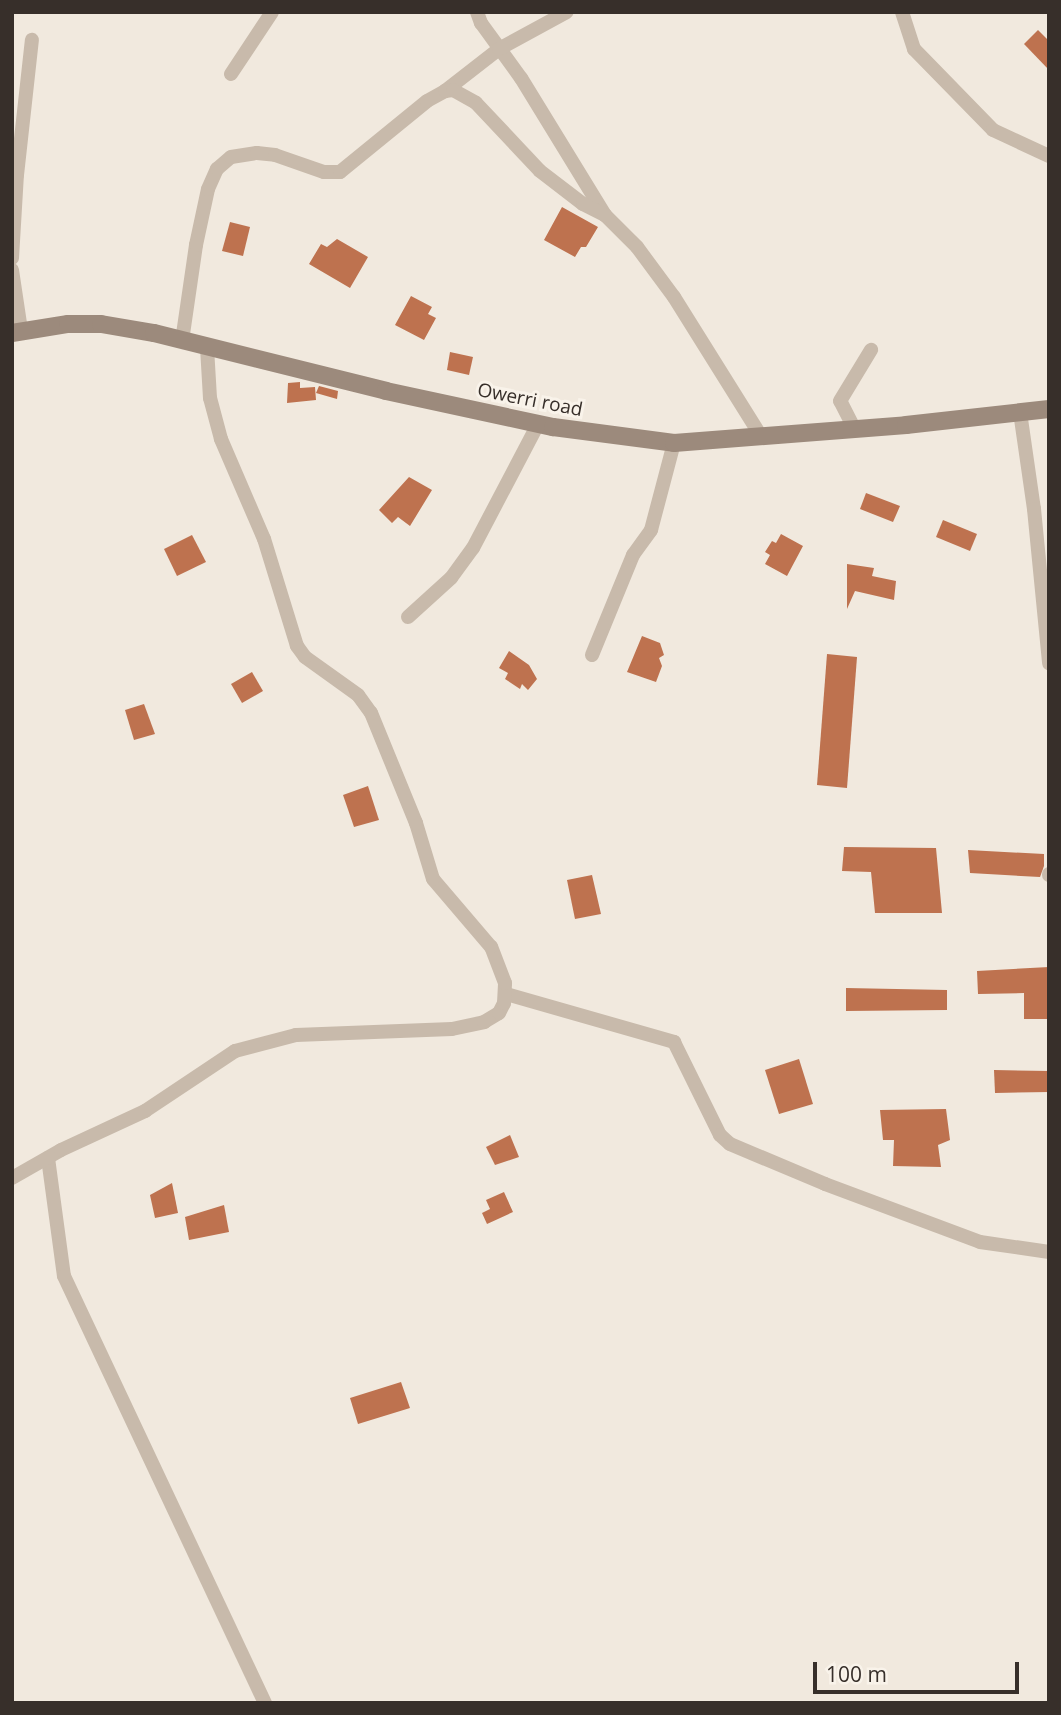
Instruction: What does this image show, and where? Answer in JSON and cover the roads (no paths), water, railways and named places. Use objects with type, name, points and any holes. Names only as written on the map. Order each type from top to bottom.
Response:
[{"type":"main road","name":"Owerri road","points":[[17,332],[68,324],[101,324],[538,424],[615,438],[674,443],[1049,409]]},
{"type":"street","points":[[231,74],[272,12]]},
{"type":"street","points":[[477,12],[605,215],[637,247],[674,298],[761,436]]},
{"type":"street","points":[[182,341],[196,246],[208,189],[217,169],[231,157],[257,153],[275,155],[324,172],[340,172],[426,101],[445,91],[499,49],[567,12]]},
{"type":"street","points":[[902,12],[914,49],[993,130],[1049,156]]},
{"type":"street","points":[[12,258],[17,175],[32,40]]},
{"type":"street","points":[[445,91],[453,90],[475,103],[540,171],[583,204],[605,215]]},
{"type":"street","points":[[12,270],[17,332]]},
{"type":"street","points":[[12,1178],[48,1157],[145,1111],[234,1051],[296,1035],[452,1029],[484,1022],[499,1013],[506,994],[500,968],[484,934],[433,879],[415,822],[371,713],[358,695],[304,657],[297,646],[264,538],[221,439],[210,398],[207,348]]},
{"type":"street","points":[[854,428],[841,401],[871,350]]},
{"type":"street","points":[[1020,412],[1034,509],[1049,663]]},
{"type":"street","points":[[408,617],[450,578],[472,548],[538,424]]},
{"type":"street","points":[[592,655],[633,555],[651,530],[674,443]]},
{"type":"street","points":[[506,994],[674,1042],[720,1135],[730,1144],[825,1184],[980,1242],[1049,1252]]},
{"type":"street","points":[[48,1157],[64,1276],[265,1703]]}]
